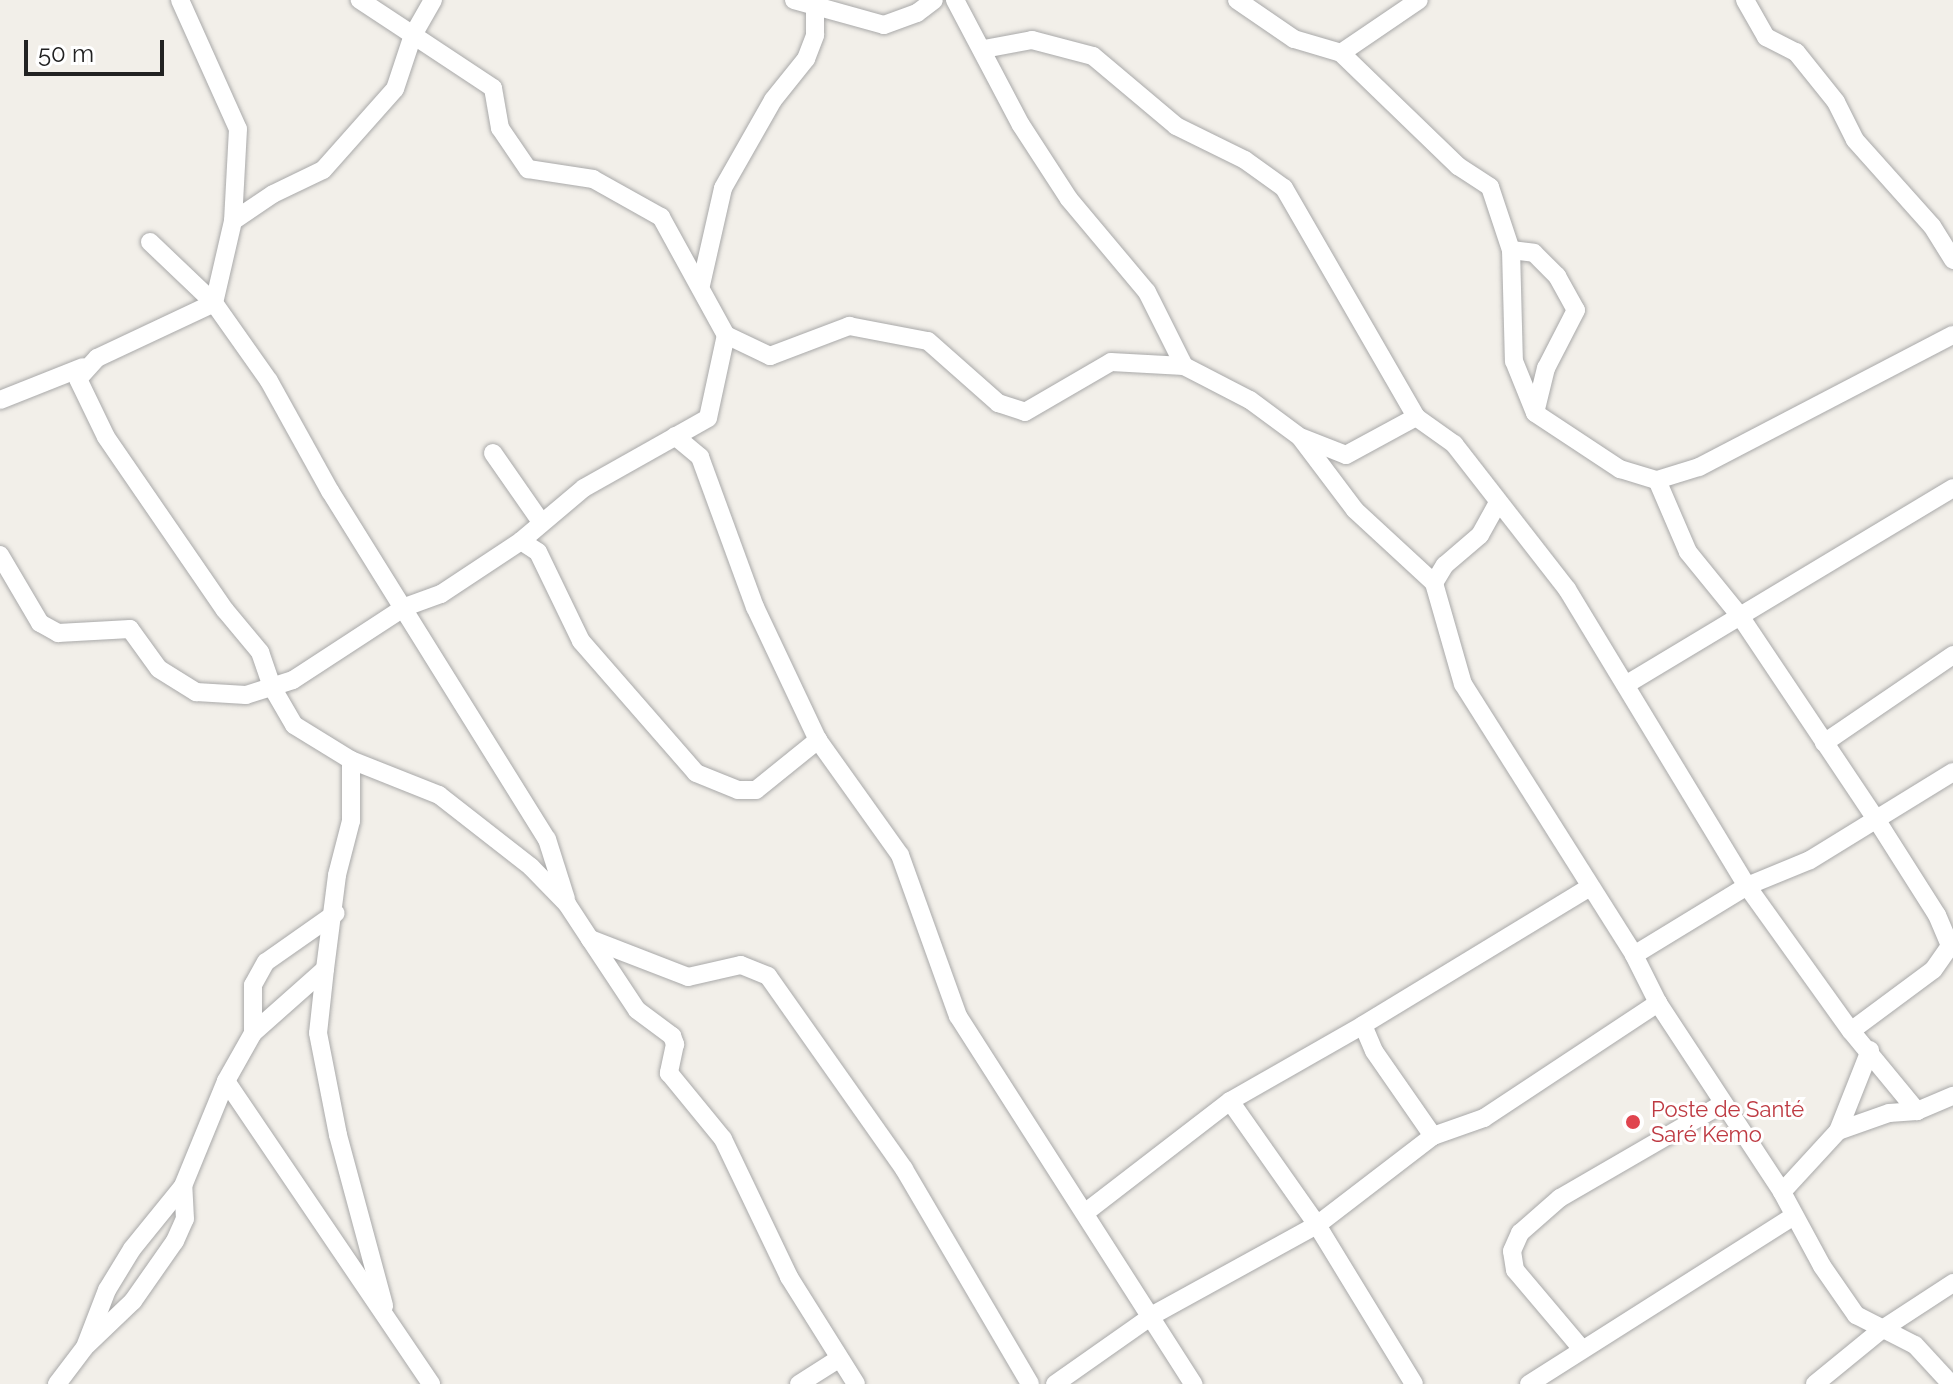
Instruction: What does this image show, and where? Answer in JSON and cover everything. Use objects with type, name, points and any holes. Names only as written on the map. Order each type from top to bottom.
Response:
[{"type":"street","points":[[180,0],[238,129],[233,221],[214,303]]},
{"type":"street","points":[[360,0],[493,88],[500,128],[528,169],[593,179],[661,217],[726,335],[770,356],[849,326],[928,341],[998,403],[1025,412],[1111,362],[1184,366],[1250,400],[1300,437],[1346,455],[1416,417]]},
{"type":"street","points":[[233,221],[273,194],[323,170],[395,89],[413,35],[433,0]]},
{"type":"street","points":[[794,0],[884,25],[917,13],[934,0]]},
{"type":"street","points":[[955,0],[984,49],[1021,125],[1069,199],[1147,292],[1184,366]]},
{"type":"street","points":[[1237,0],[1294,39],[1341,53],[1458,166],[1490,187],[1511,250],[1514,361],[1535,413],[1620,469],[1657,480],[1699,467],[1779,430],[1953,335]]},
{"type":"street","points":[[1341,53],[1419,0]]},
{"type":"street","points":[[1745,0],[1766,37],[1796,52],[1836,102],[1855,140],[1932,226],[1953,260]]},
{"type":"street","points":[[701,285],[723,188],[766,112],[806,59],[815,35],[815,8]]},
{"type":"street","points":[[984,49],[1032,40],[1093,56],[1176,126],[1245,160],[1284,188],[1416,417],[1454,444],[1567,589],[1747,886],[1851,1031],[1870,1050],[1917,1111]]},
{"type":"street","points":[[150,242],[214,303],[269,381],[330,491],[547,839],[567,904]]},
{"type":"street","points":[[1511,250],[1534,253],[1557,276],[1576,310],[1546,368],[1535,413]]},
{"type":"street","points":[[0,400],[83,367],[214,303]]},
{"type":"street","points":[[2,561],[40,623],[58,633],[130,629],[159,669],[196,692],[246,695],[272,687],[293,680],[405,607],[441,594],[521,541],[584,488],[708,418],[726,335]]},
{"type":"street","points":[[83,367],[78,379],[106,437],[225,610],[260,652],[272,687],[294,725],[351,760],[439,795],[531,867],[567,904],[637,1010],[672,1036],[675,1044],[669,1073],[723,1139],[789,1277],[837,1360],[856,1384]]},
{"type":"street","points":[[675,436],[700,457],[734,555],[818,740],[900,855],[958,1016],[1153,1315],[1193,1384]]},
{"type":"street","points":[[1300,437],[1355,510],[1434,583],[1463,684],[1588,888],[1634,955],[1658,1003],[1782,1192],[1792,1217],[1856,1315],[1915,1345],[1951,1384]]},
{"type":"street","points":[[493,453],[541,522]]},
{"type":"street","points":[[1657,480],[1688,552],[1740,616],[1876,819],[1937,915],[1950,946],[1933,970],[1851,1031]]},
{"type":"street","points":[[1627,684],[1953,488]]},
{"type":"street","points":[[1434,583],[1445,565],[1480,535],[1498,503]]},
{"type":"street","points":[[521,541],[538,552],[581,641],[696,773],[738,790],[756,790],[818,740]]},
{"type":"street","points":[[1824,743],[1953,655]]},
{"type":"street","points":[[351,760],[351,821],[337,875],[336,913],[325,969],[318,1033],[338,1135],[389,1322]]},
{"type":"street","points":[[1634,955],[1747,886],[1810,860],[1952,776]]},
{"type":"street","points":[[1086,1212],[1230,1101],[1363,1025],[1588,888]]},
{"type":"street","points":[[253,1033],[253,985],[266,962],[336,913]]},
{"type":"street","points":[[590,939],[688,977],[741,965],[768,976],[904,1169],[1030,1384]]},
{"type":"street","points":[[85,1347],[107,1290],[183,1186],[226,1081],[253,1033],[325,969]]},
{"type":"street","points":[[1055,1384],[1153,1315],[1317,1225],[1433,1136],[1484,1118],[1658,1003]]},
{"type":"street","points":[[1363,1025],[1374,1051],[1433,1136]]},
{"type":"street","points":[[1782,1192],[1838,1131],[1870,1050]]},
{"type":"street","points":[[226,1081],[431,1384]]},
{"type":"street","points":[[1838,1131],[1889,1113],[1917,1111],[1953,1096]]},
{"type":"street","points":[[1230,1101],[1317,1225],[1414,1384]]},
{"type":"street","points":[[1581,1348],[1515,1270],[1512,1251],[1520,1233],[1560,1198],[1722,1104]]},
{"type":"street","points":[[57,1384],[85,1347],[133,1301],[175,1241],[185,1219],[183,1186]]},
{"type":"street","points":[[1529,1384],[1581,1348],[1792,1217]]},
{"type":"street","points":[[1815,1384],[1881,1330],[1953,1283]]},
{"type":"street","points":[[799,1384],[837,1360]]},
{"type":"place","name":"Poste de Santé Saré Kemo","points":[[1633,1122]]}]
